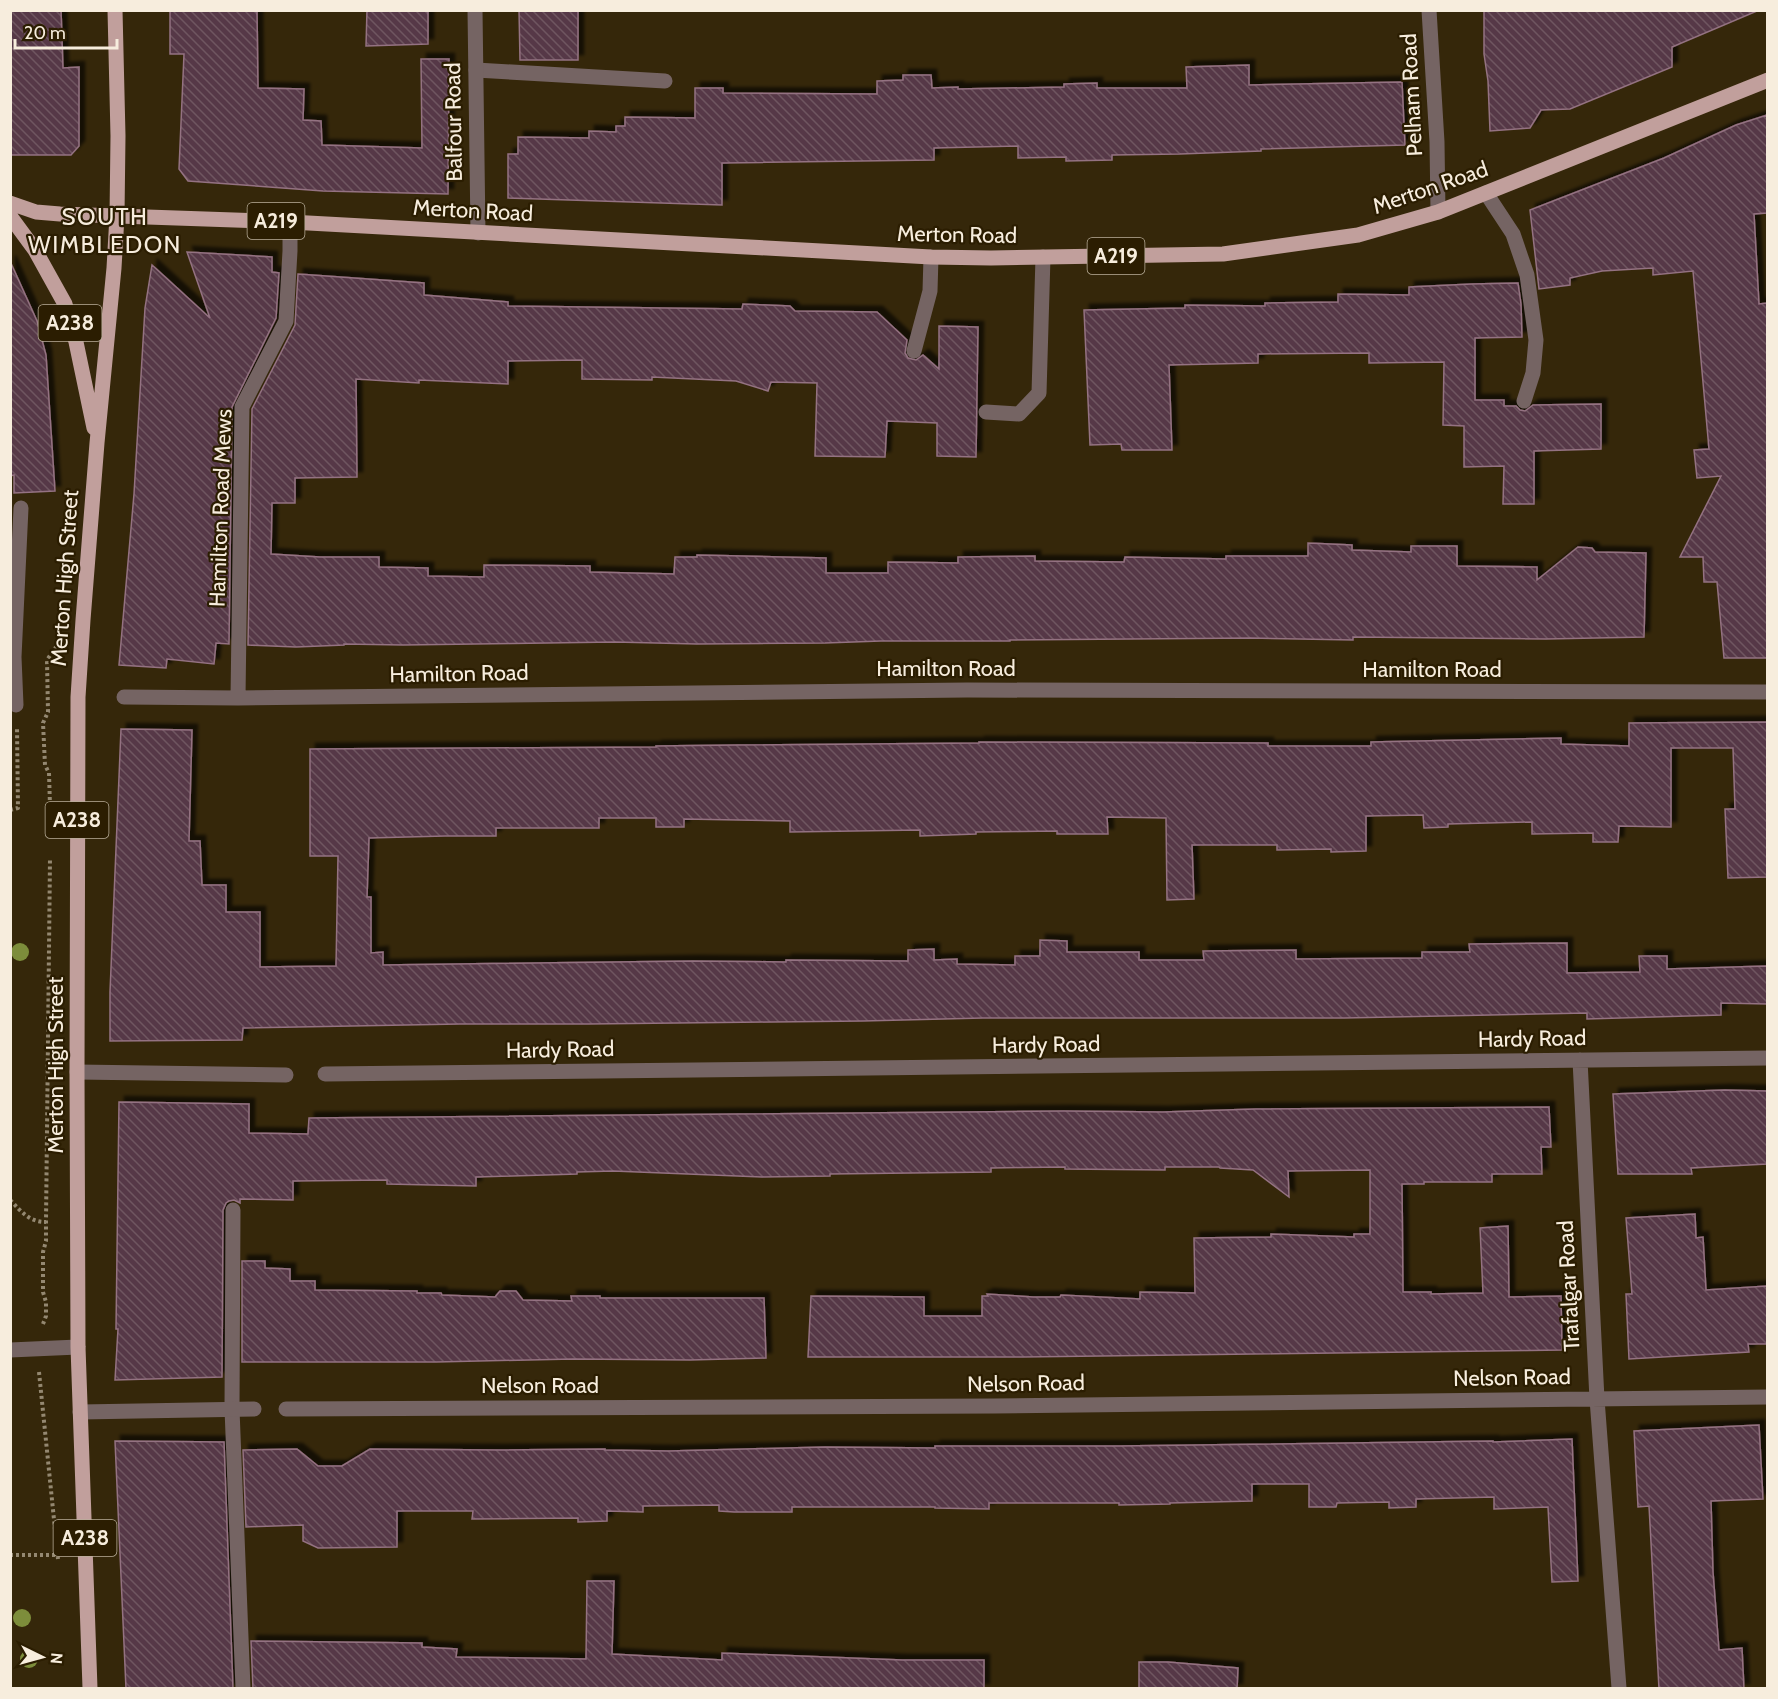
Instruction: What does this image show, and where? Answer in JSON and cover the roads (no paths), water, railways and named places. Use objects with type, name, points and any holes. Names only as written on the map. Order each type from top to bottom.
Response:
[{"type":"main road","name":"A238","points":[[115,10],[117,216]]},
{"type":"main road","name":"Merton Road","points":[[117,216],[290,222],[931,257],[1223,254],[1358,235],[1438,212],[1767,80]]},
{"type":"main road","name":"A219","points":[[10,203],[36,212],[117,216]]},
{"type":"main road","name":"Merton High Street","points":[[10,216],[35,250],[64,304],[76,342],[97,443]]},
{"type":"main road","name":"Merton High Street","points":[[90,1689],[78,1347],[78,697],[117,216]]},
{"type":"street","name":"Balfour Road","points":[[475,10],[478,233]]},
{"type":"street","name":"Pelham Road","points":[[1429,10],[1437,142],[1438,212]]},
{"type":"street","points":[[476,70],[664,81]]},
{"type":"street","points":[[1486,193],[1513,234],[1527,275],[1536,340],[1533,373],[1524,401]]},
{"type":"street","name":"Hamilton Road Mews","points":[[238,698],[242,407],[286,321],[290,222]]},
{"type":"street","points":[[914,351],[930,291],[931,257]]},
{"type":"street","points":[[986,412],[1019,414],[1039,393],[1043,257]]},
{"type":"street","points":[[16,705],[12,657],[21,508]]},
{"type":"street","name":"Hamilton Road","points":[[124,697],[238,698],[967,690],[1767,692]]},
{"type":"street","name":"Hardy Road","points":[[325,1074],[1767,1058]]},
{"type":"street","name":"Trafalgar Road","points":[[1580,1060],[1597,1399],[1619,1689]]},
{"type":"street","points":[[77,1072],[286,1075]]},
{"type":"street","points":[[233,1210],[232,1409],[243,1689]]},
{"type":"street","points":[[10,1350],[78,1347]]},
{"type":"street","name":"Nelson Road","points":[[286,1409],[994,1407],[1767,1397]]},
{"type":"street","points":[[80,1412],[254,1409]]},
{"type":"district","name":"SOUTH WIMBLEDON","points":[[105,231]]}]
